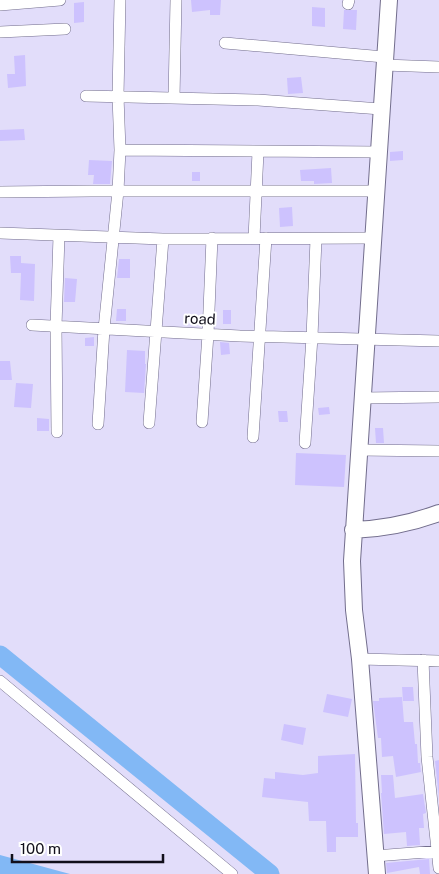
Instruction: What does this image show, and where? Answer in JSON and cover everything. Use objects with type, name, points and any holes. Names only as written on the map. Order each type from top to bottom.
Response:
[{"type":"street","points":[[0,5],[60,0]]},
{"type":"street","points":[[98,424],[104,329],[118,191],[120,150],[118,96],[120,0]]},
{"type":"street","points":[[174,98],[176,0]]},
{"type":"street","points":[[377,874],[360,659],[352,586],[353,530],[389,0]]},
{"type":"street","points":[[0,32],[65,29]]},
{"type":"street","points":[[225,43],[439,67]]},
{"type":"street","points":[[86,96],[258,100],[381,109]]},
{"type":"street","points":[[120,150],[378,152]]},
{"type":"street","points":[[254,238],[258,152]]},
{"type":"street","points":[[0,192],[376,191]]},
{"type":"street","points":[[0,233],[163,239],[374,238]]},
{"type":"street","points":[[57,432],[56,326],[59,236]]},
{"type":"street","points":[[202,422],[212,238]]},
{"type":"street","points":[[253,437],[266,238]]},
{"type":"street","points":[[149,424],[163,239]]},
{"type":"street","points":[[305,443],[316,239]]},
{"type":"street","name":"road","points":[[32,325],[155,332],[439,341]]},
{"type":"street","points":[[363,398],[439,397]]},
{"type":"street","points":[[359,450],[439,451]]},
{"type":"street","points":[[353,530],[395,525],[439,513]]},
{"type":"street","points":[[360,659],[439,660]]},
{"type":"street","points":[[423,660],[427,757],[439,868]]},
{"type":"street","points":[[0,681],[232,874]]},
{"type":"street","points":[[375,856],[438,852]]},
{"type":"water","points":[[0,855],[70,874],[0,874]]},
{"type":"building","points":[[191,0],[221,0],[220,15],[210,15],[210,10],[192,12]]},
{"type":"building","points":[[84,2],[84,22],[74,23],[74,3]]},
{"type":"building","points":[[312,7],[325,8],[325,27],[312,26]]},
{"type":"building","points":[[344,10],[357,10],[356,30],[343,29]]},
{"type":"building","points":[[25,55],[26,86],[8,88],[7,74],[15,74],[14,56]]},
{"type":"building","points":[[301,77],[303,93],[288,94],[287,78]]},
{"type":"building","points":[[24,129],[25,140],[0,141],[0,130]]},
{"type":"building","points":[[403,151],[403,160],[390,161],[390,152]]},
{"type":"building","points":[[89,160],[112,161],[110,184],[93,184],[94,175],[88,175]]},
{"type":"building","points":[[331,168],[332,183],[314,184],[314,181],[301,181],[300,170]]},
{"type":"building","points":[[192,172],[200,172],[200,181],[192,181]]},
{"type":"building","points":[[292,207],[293,226],[280,227],[279,208]]},
{"type":"building","points":[[10,256],[21,256],[21,263],[35,264],[34,301],[20,300],[21,273],[11,273]]},
{"type":"building","points":[[119,259],[130,259],[130,278],[117,278]]},
{"type":"building","points":[[65,278],[77,279],[75,302],[64,302]]},
{"type":"building","points":[[117,309],[126,309],[126,321],[116,321]]},
{"type":"building","points":[[223,310],[231,310],[231,324],[223,324]]},
{"type":"building","points":[[94,337],[94,346],[85,346],[85,338]]},
{"type":"building","points":[[220,342],[229,343],[230,354],[221,355]]},
{"type":"building","points":[[127,350],[145,351],[144,393],[125,392]]},
{"type":"building","points":[[0,361],[10,361],[12,380],[0,380]]},
{"type":"building","points":[[16,383],[33,384],[31,408],[14,407]]},
{"type":"building","points":[[329,407],[330,414],[319,415],[318,408]]},
{"type":"building","points":[[278,411],[287,411],[288,422],[279,422]]},
{"type":"building","points":[[37,418],[49,419],[49,431],[37,431]]},
{"type":"building","points":[[375,428],[383,428],[384,443],[376,443]]},
{"type":"building","points":[[296,453],[346,455],[344,487],[295,485]]},
{"type":"building","points":[[402,687],[413,687],[414,701],[403,701]]},
{"type":"building","points":[[327,694],[352,699],[348,717],[323,712]]},
{"type":"building","points":[[402,697],[404,722],[413,722],[418,763],[420,763],[421,772],[396,777],[393,756],[382,757],[381,738],[378,738],[373,701],[379,701],[379,698]]},
{"type":"building","points":[[284,724],[306,728],[303,745],[281,740]]},
{"type":"building","points":[[355,754],[358,837],[336,837],[336,852],[327,852],[326,821],[309,821],[308,802],[262,797],[264,778],[275,779],[275,772],[303,775],[318,773],[318,756]]},
{"type":"building","points":[[439,760],[439,798],[435,761]]},
{"type":"building","points":[[381,775],[393,775],[395,798],[423,794],[426,813],[423,814],[424,828],[419,828],[420,845],[407,846],[406,832],[384,834]]},
{"type":"building","points":[[429,859],[430,874],[420,874],[419,867],[387,873],[386,863]]},
{"type":"waterway","points":[[0,655],[270,874]]}]
